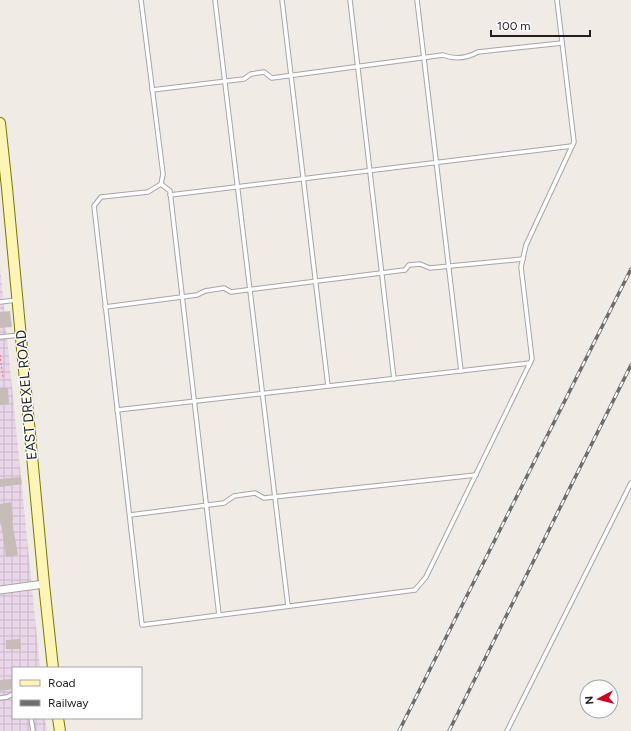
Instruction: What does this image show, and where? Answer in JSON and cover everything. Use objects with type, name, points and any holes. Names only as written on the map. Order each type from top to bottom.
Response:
[{"type":"street","name":"EAST DREXEL ROAD","points":[[0,123],[4,188],[21,335],[53,667]]},
{"type":"street","points":[[0,590],[44,584]]},
{"type":"street","points":[[58,719],[60,731]]},
{"type":"lane","points":[[141,0],[163,174],[161,184],[148,192],[101,197],[94,206],[142,625],[415,590],[426,577],[532,359],[522,267],[523,258],[526,245],[574,142],[557,0]]},
{"type":"lane","points":[[215,0],[288,606]]},
{"type":"lane","points":[[282,0],[328,386]]},
{"type":"lane","points":[[350,0],[394,379]]},
{"type":"lane","points":[[417,0],[460,371]]},
{"type":"lane","points":[[152,90],[244,79],[251,74],[264,72],[272,78],[424,58],[443,56],[451,58],[469,57],[478,52],[562,43]]},
{"type":"lane","points":[[170,195],[572,146]]},
{"type":"lane","points":[[161,184],[170,191],[219,615]]},
{"type":"lane","points":[[106,307],[197,295],[205,291],[224,288],[231,292],[406,270],[409,265],[420,264],[430,268],[523,258]]},
{"type":"lane","points":[[0,302],[17,300]]},
{"type":"lane","points":[[0,337],[21,335]]},
{"type":"lane","points":[[117,410],[530,363]]},
{"type":"lane","points":[[130,515],[224,503],[234,496],[255,493],[264,498],[476,475]]},
{"type":"lane","points":[[508,731],[631,483]]},
{"type":"lane","points":[[0,698],[12,694]]},
{"type":"lane","points":[[32,719],[33,731]]},
{"type":"path","points":[[0,355],[3,378]]},
{"type":"shaded area","points":[[0,267],[40,667],[12,667],[12,719],[45,719],[47,731],[0,731]]},
{"type":"building","points":[[10,311],[12,327],[0,328],[0,312]]},
{"type":"building","points":[[0,388],[8,388],[9,404],[0,405]]},
{"type":"building","points":[[21,477],[22,484],[0,487],[0,479]]},
{"type":"building","points":[[11,502],[12,521],[18,555],[6,557],[0,523],[0,504]]},
{"type":"building","points":[[20,639],[21,649],[6,649],[6,640]]},
{"type":"building","points":[[12,679],[12,689],[0,691],[0,680]]},
{"type":"railway","points":[[399,731],[631,269]]},
{"type":"railway","points":[[449,731],[631,365]]}]
